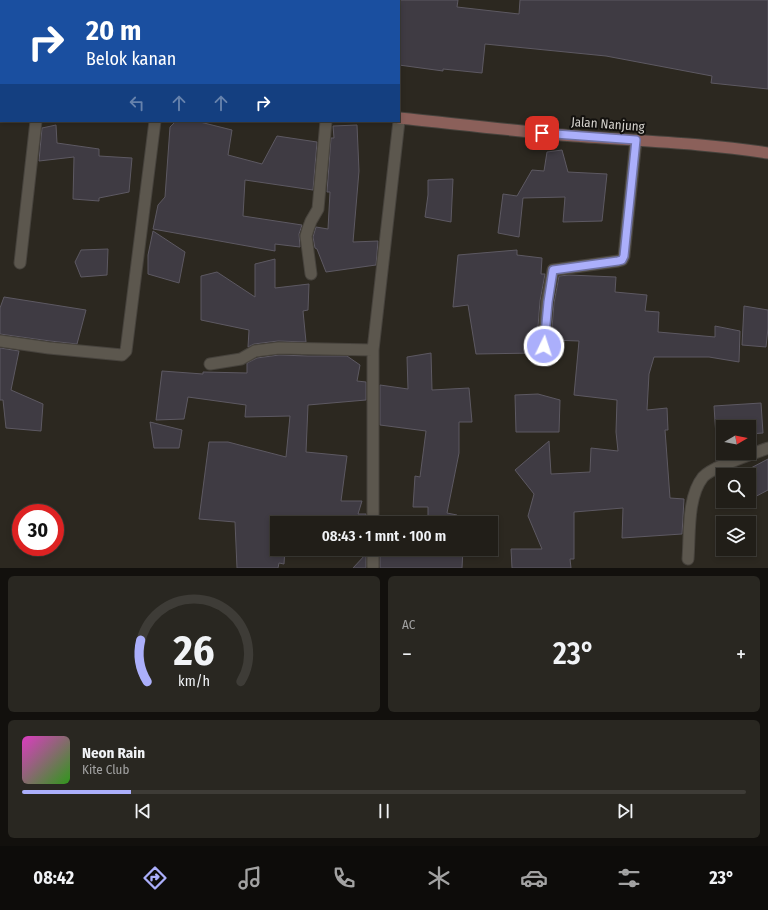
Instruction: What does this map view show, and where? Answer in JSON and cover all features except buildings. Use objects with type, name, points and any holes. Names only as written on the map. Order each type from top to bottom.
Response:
[{"type":"main road","name":"Jalan Nanjung","points":[[400,119],[574,136],[676,143],[768,153]]},
{"type":"street","points":[[20,263],[36,122]]},
{"type":"street","points":[[0,341],[49,348],[122,355],[126,351],[155,122]]},
{"type":"street","points":[[311,274],[306,236],[311,221],[318,209],[326,122]]},
{"type":"street","points":[[373,516],[373,350],[399,122]]},
{"type":"street","points":[[544,346],[548,302],[553,270],[618,261],[622,260],[624,256],[636,140]]},
{"type":"street","points":[[210,364],[241,359],[255,351],[279,348],[373,350]]},
{"type":"street","points":[[688,559],[691,507],[696,490],[704,476],[716,468],[768,448]]},
{"type":"street","points":[[373,556],[373,568]]},
{"type":"route","points":[[542,133],[636,140],[624,256],[622,260],[618,261],[553,270],[548,302],[544,346]]}]
